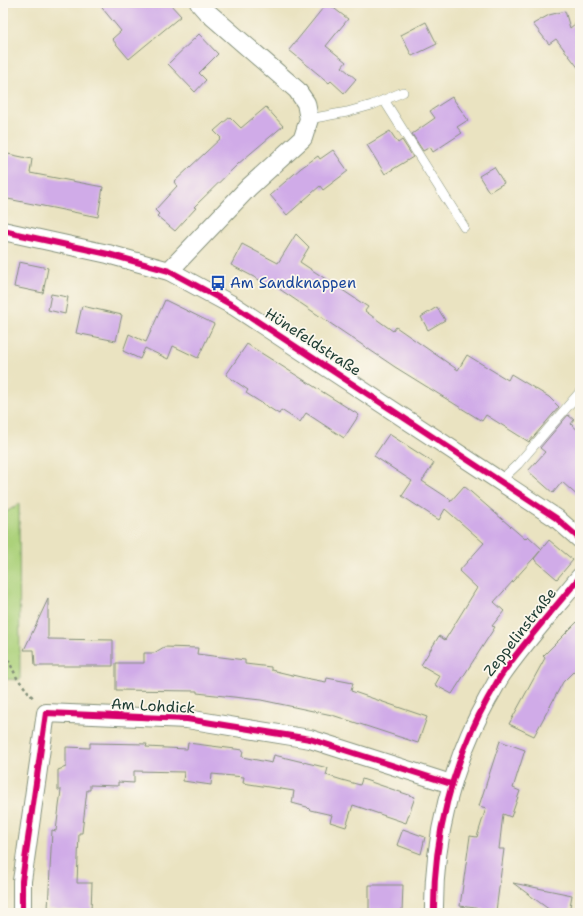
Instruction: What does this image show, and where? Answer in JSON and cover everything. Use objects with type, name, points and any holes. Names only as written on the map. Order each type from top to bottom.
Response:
[{"type":"street","points":[[168,271],[249,188],[303,138],[309,119],[306,103],[297,90],[206,11],[199,3]]},
{"type":"street","name":"Hünefeldstraße","points":[[3,231],[108,254],[168,271],[234,306],[556,518],[580,539]]},
{"type":"street","name":"Zeppelinstraße","points":[[434,913],[433,888],[436,862],[451,784],[463,750],[480,712],[501,675],[580,577]]},
{"type":"street","points":[[22,913],[22,881],[46,713]]},
{"type":"street","name":"Am Lohdick","points":[[46,713],[187,719],[310,739],[451,784]]},
{"type":"lane","points":[[309,119],[347,112],[403,92]]},
{"type":"lane","points":[[384,100],[464,227]]},
{"type":"lane","points":[[500,481],[518,464],[580,392]]},
{"type":"path","points":[[3,650],[17,678],[46,713]]},
{"type":"green space","points":[[19,504],[20,680],[3,679],[3,514]]},
{"type":"building","points":[[98,3],[169,3],[181,16],[129,59],[112,39],[121,31]]},
{"type":"building","points":[[327,3],[348,19],[326,46],[346,62],[342,67],[356,79],[344,93],[331,81],[329,83],[289,50]]},
{"type":"building","points":[[565,11],[570,28],[580,20],[580,70],[556,39],[549,44],[533,24],[549,15]]},
{"type":"building","points":[[426,22],[437,44],[412,56],[401,35]]},
{"type":"building","points":[[199,34],[218,54],[199,73],[206,80],[195,92],[168,64]]},
{"type":"building","points":[[452,97],[468,120],[457,127],[462,133],[433,152],[430,147],[423,151],[412,134],[435,118],[430,111]]},
{"type":"building","points":[[266,107],[283,126],[238,164],[194,207],[196,208],[175,231],[157,216],[159,214],[155,210],[177,186],[174,182],[221,138],[214,131],[230,117],[241,128]]},
{"type":"building","points":[[390,131],[398,143],[402,140],[413,157],[385,174],[367,145]]},
{"type":"building","points":[[333,150],[348,171],[323,190],[320,186],[287,215],[270,195],[301,168],[318,156],[320,159]]},
{"type":"building","points":[[3,153],[32,159],[30,173],[103,187],[98,217],[3,198]]},
{"type":"building","points":[[494,167],[504,183],[489,192],[479,176]]},
{"type":"building","points":[[296,234],[309,247],[300,262],[368,307],[365,311],[393,331],[396,327],[458,370],[467,355],[508,380],[511,374],[549,397],[559,407],[529,442],[486,415],[482,421],[395,367],[272,284],[271,286],[231,265],[242,244],[278,263]]},
{"type":"building","points":[[19,262],[48,268],[43,293],[14,287]]},
{"type":"building","points":[[51,294],[68,297],[65,314],[48,310]]},
{"type":"building","points":[[165,300],[214,324],[198,358],[173,346],[168,359],[145,348],[140,359],[123,351],[129,334],[146,342]]},
{"type":"building","points":[[82,306],[122,315],[116,341],[76,333]]},
{"type":"building","points":[[437,307],[445,320],[428,330],[421,317]]},
{"type":"building","points":[[247,344],[359,415],[344,438],[306,413],[300,422],[281,410],[279,414],[246,393],[248,390],[226,375]]},
{"type":"building","points":[[568,415],[574,420],[571,424],[580,432],[580,498],[562,482],[553,493],[528,471],[545,452],[540,448]]},
{"type":"building","points":[[389,434],[434,463],[422,481],[451,500],[450,502],[464,486],[525,539],[528,536],[542,549],[494,602],[504,611],[492,626],[495,627],[452,694],[435,685],[440,676],[421,665],[439,636],[445,640],[477,588],[459,571],[484,543],[445,509],[439,520],[402,496],[412,481],[374,456]]},
{"type":"building","points":[[549,540],[573,560],[557,579],[534,559]]},
{"type":"building","points":[[48,599],[48,639],[113,640],[113,666],[35,666],[34,650],[24,650]]},
{"type":"building","points":[[580,619],[580,665],[563,682],[534,736],[509,724],[545,658],[543,656]]},
{"type":"building","points":[[164,647],[198,648],[197,654],[245,660],[245,664],[271,667],[271,670],[326,682],[327,678],[353,683],[351,691],[427,717],[418,743],[332,715],[261,700],[197,693],[197,691],[116,690],[116,663],[144,663],[144,653],[154,653]]},
{"type":"building","points":[[500,741],[525,750],[513,788],[520,791],[511,817],[503,814],[499,849],[504,849],[496,911],[460,906],[470,836],[477,837],[486,808],[479,806]]},
{"type":"building","points":[[90,743],[147,744],[146,747],[187,749],[188,743],[243,750],[242,757],[272,763],[274,755],[328,768],[326,775],[342,780],[360,785],[362,779],[415,797],[406,823],[353,805],[346,827],[330,822],[332,815],[310,810],[307,807],[292,803],[294,791],[243,783],[244,777],[212,774],[211,785],[183,781],[184,772],[134,771],[134,783],[118,782],[118,786],[90,785],[90,790],[87,790],[82,833],[79,833],[77,883],[92,883],[91,911],[48,909],[52,830],[56,831],[61,790],[58,790],[58,770],[66,767],[66,747],[90,748]]},
{"type":"building","points":[[403,829],[425,837],[421,854],[397,845]]},
{"type":"building","points":[[513,883],[572,895],[569,913],[554,913]]},
{"type":"building","points":[[369,885],[403,885],[402,913],[369,913]]},
{"type":"cycle path","points":[[3,231],[108,254],[169,271],[234,306],[556,518],[580,539]]},
{"type":"cycle path","points":[[434,913],[437,857],[447,802],[464,749],[475,723],[502,674],[530,637],[580,577]]},
{"type":"cycle path","points":[[22,913],[22,881],[46,713],[187,719],[310,739],[451,784]]},
{"type":"place","name":"Am Sandknappen","points":[[218,283]]}]
